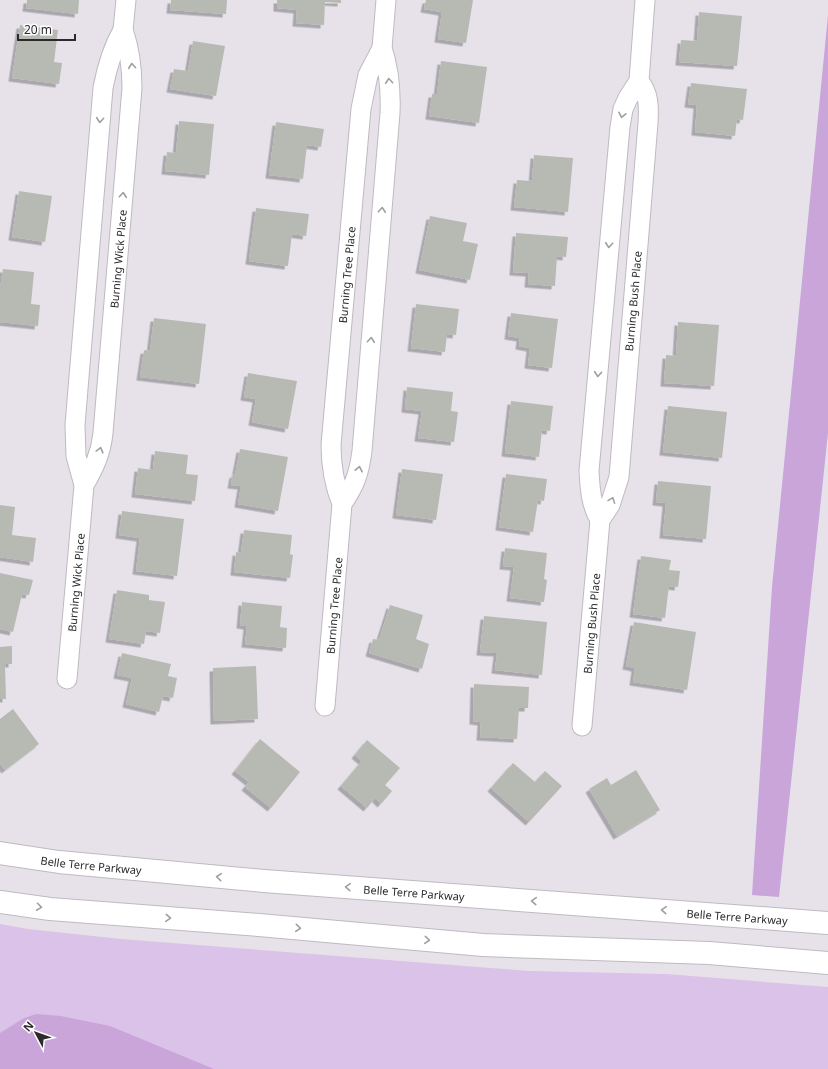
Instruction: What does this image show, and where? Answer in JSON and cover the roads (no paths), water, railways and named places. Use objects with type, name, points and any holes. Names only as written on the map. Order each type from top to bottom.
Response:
[{"type":"main road","name":"Belle Terre Parkway","points":[[0,853],[59,862],[264,881],[828,922]]},
{"type":"main road","points":[[0,902],[50,909],[259,925],[483,945],[716,954],[828,963]]},
{"type":"street","name":"Burning Wick Place","points":[[84,485],[98,458],[102,446],[104,425],[132,88],[131,61],[123,30],[126,0]]},
{"type":"street","name":"Burning Tree Place","points":[[325,706],[342,504],[333,476],[331,445],[361,109],[368,75],[382,48],[386,0]]},
{"type":"street","name":"Burning Bush Place","points":[[600,520],[590,493],[589,471],[620,127],[623,109],[639,81],[645,0]]},
{"type":"street","name":"Burning Wick Place","points":[[67,679],[84,485],[76,456],[75,425],[102,96],[110,57],[123,30]]},
{"type":"street","name":"Burning Tree Place","points":[[342,504],[351,490],[357,476],[362,451],[390,113],[390,79],[387,62],[382,48]]},
{"type":"street","name":"Burning Bush Place","points":[[582,726],[600,520],[610,505],[615,492],[620,461],[649,117],[649,102],[647,95],[639,81]]}]
